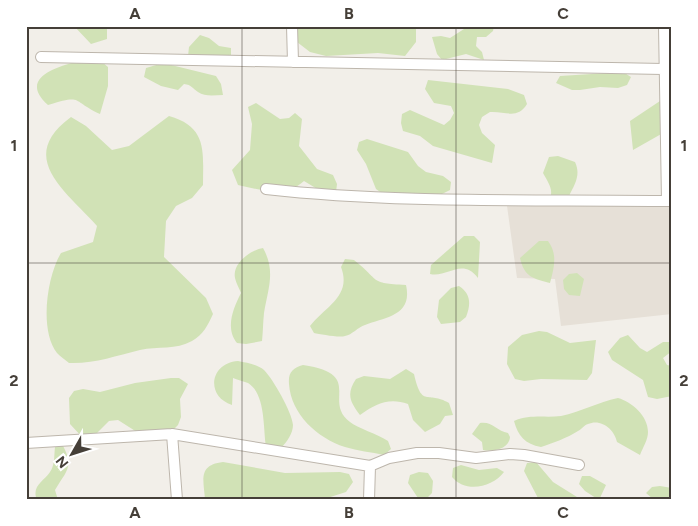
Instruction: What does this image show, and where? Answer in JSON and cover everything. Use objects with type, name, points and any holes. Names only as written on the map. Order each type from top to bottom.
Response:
[{"type":"street","points":[[292,26],[293,62]]},
{"type":"street","points":[[266,189],[315,194],[456,200],[669,201],[663,69],[664,26]]},
{"type":"street","points":[[41,57],[663,69]]},
{"type":"street","points":[[26,443],[172,434],[370,466],[390,458],[417,453],[439,453],[476,458],[517,455],[579,465]]},
{"type":"street","points":[[172,434],[177,500]]},
{"type":"street","points":[[369,500],[370,466]]},
{"type":"shaded area","points":[[672,197],[672,314],[561,326],[555,279],[517,278],[507,206]]},
{"type":"green space","points":[[74,26],[107,26],[107,39],[91,44]]},
{"type":"green space","points":[[293,26],[416,26],[416,42],[405,56],[378,53],[326,56],[310,52],[297,42]]},
{"type":"green space","points":[[464,26],[494,26],[493,31],[486,37],[477,37],[476,46],[482,52],[484,60],[466,54],[442,60],[437,54],[432,37],[450,38],[464,29]]},
{"type":"green space","points":[[200,35],[209,38],[219,46],[231,48],[231,57],[188,56],[189,47]]},
{"type":"green space","points":[[75,62],[102,62],[108,67],[108,86],[100,114],[77,100],[67,100],[48,105],[40,96],[37,88],[38,82],[43,76],[50,71]]},
{"type":"green space","points":[[163,63],[216,76],[221,84],[223,95],[204,95],[184,84],[178,90],[161,86],[144,77],[146,68]]},
{"type":"green space","points":[[623,72],[631,77],[627,85],[618,88],[600,87],[572,90],[556,83],[560,76]]},
{"type":"green space","points":[[428,80],[508,89],[524,95],[527,104],[519,112],[511,114],[490,112],[482,117],[479,125],[482,133],[495,145],[492,163],[433,146],[420,136],[403,131],[401,123],[402,114],[410,110],[444,125],[454,113],[451,106],[434,103],[425,89]]},
{"type":"green space","points":[[672,97],[672,121],[663,133],[633,150],[630,121],[663,99]]},
{"type":"green space","points":[[256,103],[280,119],[289,118],[295,113],[302,119],[299,146],[317,169],[333,175],[337,184],[336,192],[319,190],[304,181],[297,186],[281,191],[238,185],[232,170],[250,150],[252,124],[248,107]]},
{"type":"green space","points":[[169,116],[191,127],[201,142],[203,152],[203,185],[192,198],[176,206],[166,221],[164,257],[206,298],[213,314],[202,333],[196,339],[186,344],[140,350],[96,361],[69,363],[57,353],[51,343],[47,317],[49,289],[56,263],[61,253],[93,242],[97,226],[72,200],[52,174],[47,161],[47,147],[55,132],[71,117],[86,126],[112,150],[129,146]]},
{"type":"green space","points":[[367,139],[408,152],[418,166],[426,172],[443,176],[451,182],[450,190],[434,198],[383,194],[376,189],[366,164],[357,150],[359,142]]},
{"type":"green space","points":[[558,156],[575,162],[577,167],[576,179],[569,196],[548,202],[551,191],[543,173],[549,157]]},
{"type":"green space","points":[[464,236],[474,236],[480,242],[478,278],[466,269],[430,274],[431,265]]},
{"type":"green space","points":[[539,241],[548,241],[553,251],[554,267],[550,283],[530,276],[524,269],[520,258]]},
{"type":"green space","points":[[263,248],[269,264],[270,280],[264,313],[262,341],[246,344],[237,343],[231,331],[233,312],[241,293],[235,280],[236,267],[248,254]]},
{"type":"green space","points":[[345,259],[354,260],[380,282],[406,285],[407,295],[405,303],[396,314],[362,326],[348,335],[338,337],[314,333],[310,326],[336,300],[343,286],[341,267]]},
{"type":"green space","points":[[577,273],[584,279],[580,296],[569,295],[564,289],[563,280],[569,274]]},
{"type":"green space","points":[[459,286],[466,292],[469,300],[466,317],[460,322],[441,324],[437,317],[439,300],[451,288]]},
{"type":"green space","points":[[539,331],[547,332],[570,343],[596,340],[592,373],[587,380],[541,379],[524,381],[515,379],[507,364],[508,347],[522,335]]},
{"type":"green space","points":[[628,335],[640,348],[647,352],[663,342],[672,342],[672,351],[663,358],[667,365],[672,366],[672,396],[657,399],[648,397],[643,380],[612,360],[608,352],[620,338]]},
{"type":"green space","points":[[238,361],[255,365],[264,370],[286,404],[292,419],[293,428],[281,448],[266,446],[263,412],[254,388],[248,383],[233,378],[232,405],[223,401],[218,395],[214,380],[217,373],[221,367]]},
{"type":"green space","points":[[303,365],[322,369],[333,375],[338,381],[342,414],[353,424],[388,441],[391,449],[384,455],[345,447],[325,438],[307,423],[295,405],[289,384],[289,376],[292,371]]},
{"type":"green space","points":[[406,369],[414,374],[417,385],[423,395],[442,399],[449,403],[453,415],[445,416],[440,424],[425,432],[413,420],[408,404],[395,401],[382,403],[360,415],[352,402],[350,394],[356,379],[364,376],[390,379]]},
{"type":"green space","points":[[179,378],[188,384],[180,399],[181,417],[178,425],[172,431],[140,434],[118,420],[109,421],[91,439],[82,437],[70,424],[69,398],[74,391],[83,389],[100,392],[135,383]]},
{"type":"green space","points":[[618,398],[634,406],[642,415],[647,426],[648,435],[640,455],[617,442],[610,429],[602,424],[593,423],[587,425],[569,436],[541,447],[526,441],[518,431],[514,421],[532,417],[561,416]]},
{"type":"green space","points":[[480,423],[488,423],[508,433],[510,437],[507,444],[496,450],[483,450],[482,442],[472,434]]},
{"type":"green space","points":[[62,444],[68,458],[68,469],[55,490],[58,500],[37,500],[37,487],[52,469],[55,447]]},
{"type":"green space","points":[[223,462],[285,473],[340,472],[349,474],[353,482],[346,492],[321,500],[205,500],[203,480],[206,470],[215,464]]},
{"type":"green space","points":[[536,462],[553,482],[577,497],[577,500],[539,500],[524,471],[527,463]]},
{"type":"green space","points":[[461,465],[479,470],[497,468],[504,472],[493,482],[471,487],[457,482],[452,477],[453,468]]},
{"type":"green space","points":[[419,472],[428,473],[433,481],[432,493],[426,499],[418,498],[408,483],[410,475]]},
{"type":"green space","points":[[582,476],[590,476],[606,485],[599,500],[585,491],[579,484]]},
{"type":"green space","points":[[652,487],[672,488],[672,500],[654,500],[646,493]]}]
